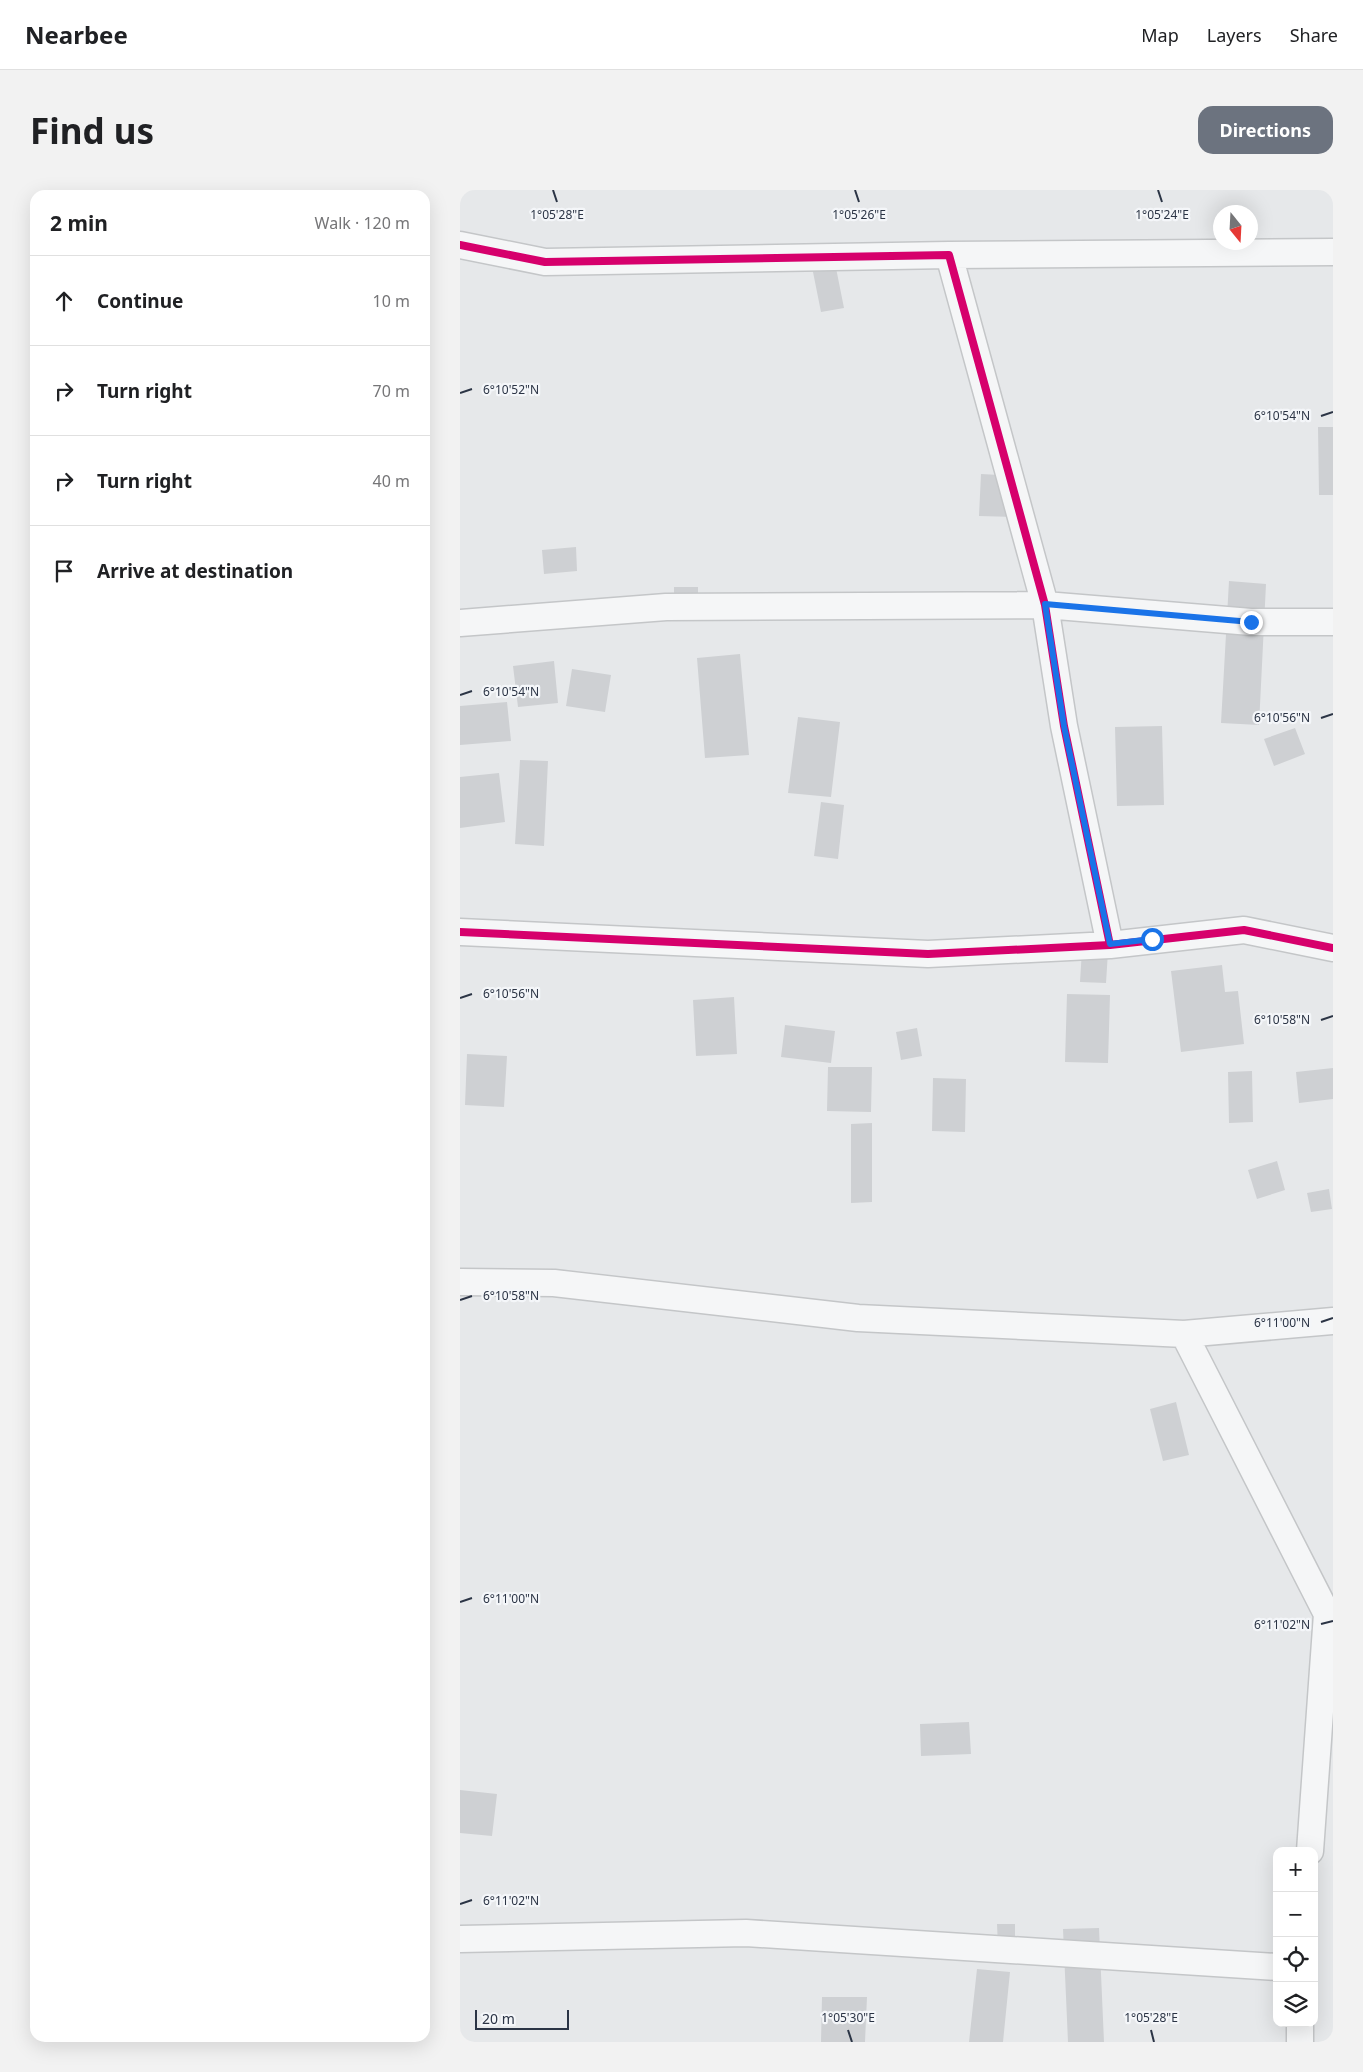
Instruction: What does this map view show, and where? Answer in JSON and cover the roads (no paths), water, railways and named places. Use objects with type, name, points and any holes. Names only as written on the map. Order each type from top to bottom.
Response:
[{"type":"street","points":[[460,245],[545,262],[1333,252]]},
{"type":"street","points":[[949,256],[1045,604],[1064,726],[1110,944]]},
{"type":"street","points":[[460,623],[666,607],[1045,604],[1251,622],[1333,622]]},
{"type":"street","points":[[460,932],[928,954],[1110,944],[1244,930],[1333,948]]},
{"type":"street","points":[[460,1282],[554,1284],[858,1318],[1184,1334],[1333,1321]]},
{"type":"street","points":[[1184,1334],[1330,1614],[1310,1847]]},
{"type":"street","points":[[460,1939],[746,1933],[1273,1967]]},
{"type":"street","points":[[1300,2027],[1300,2042]]}]
